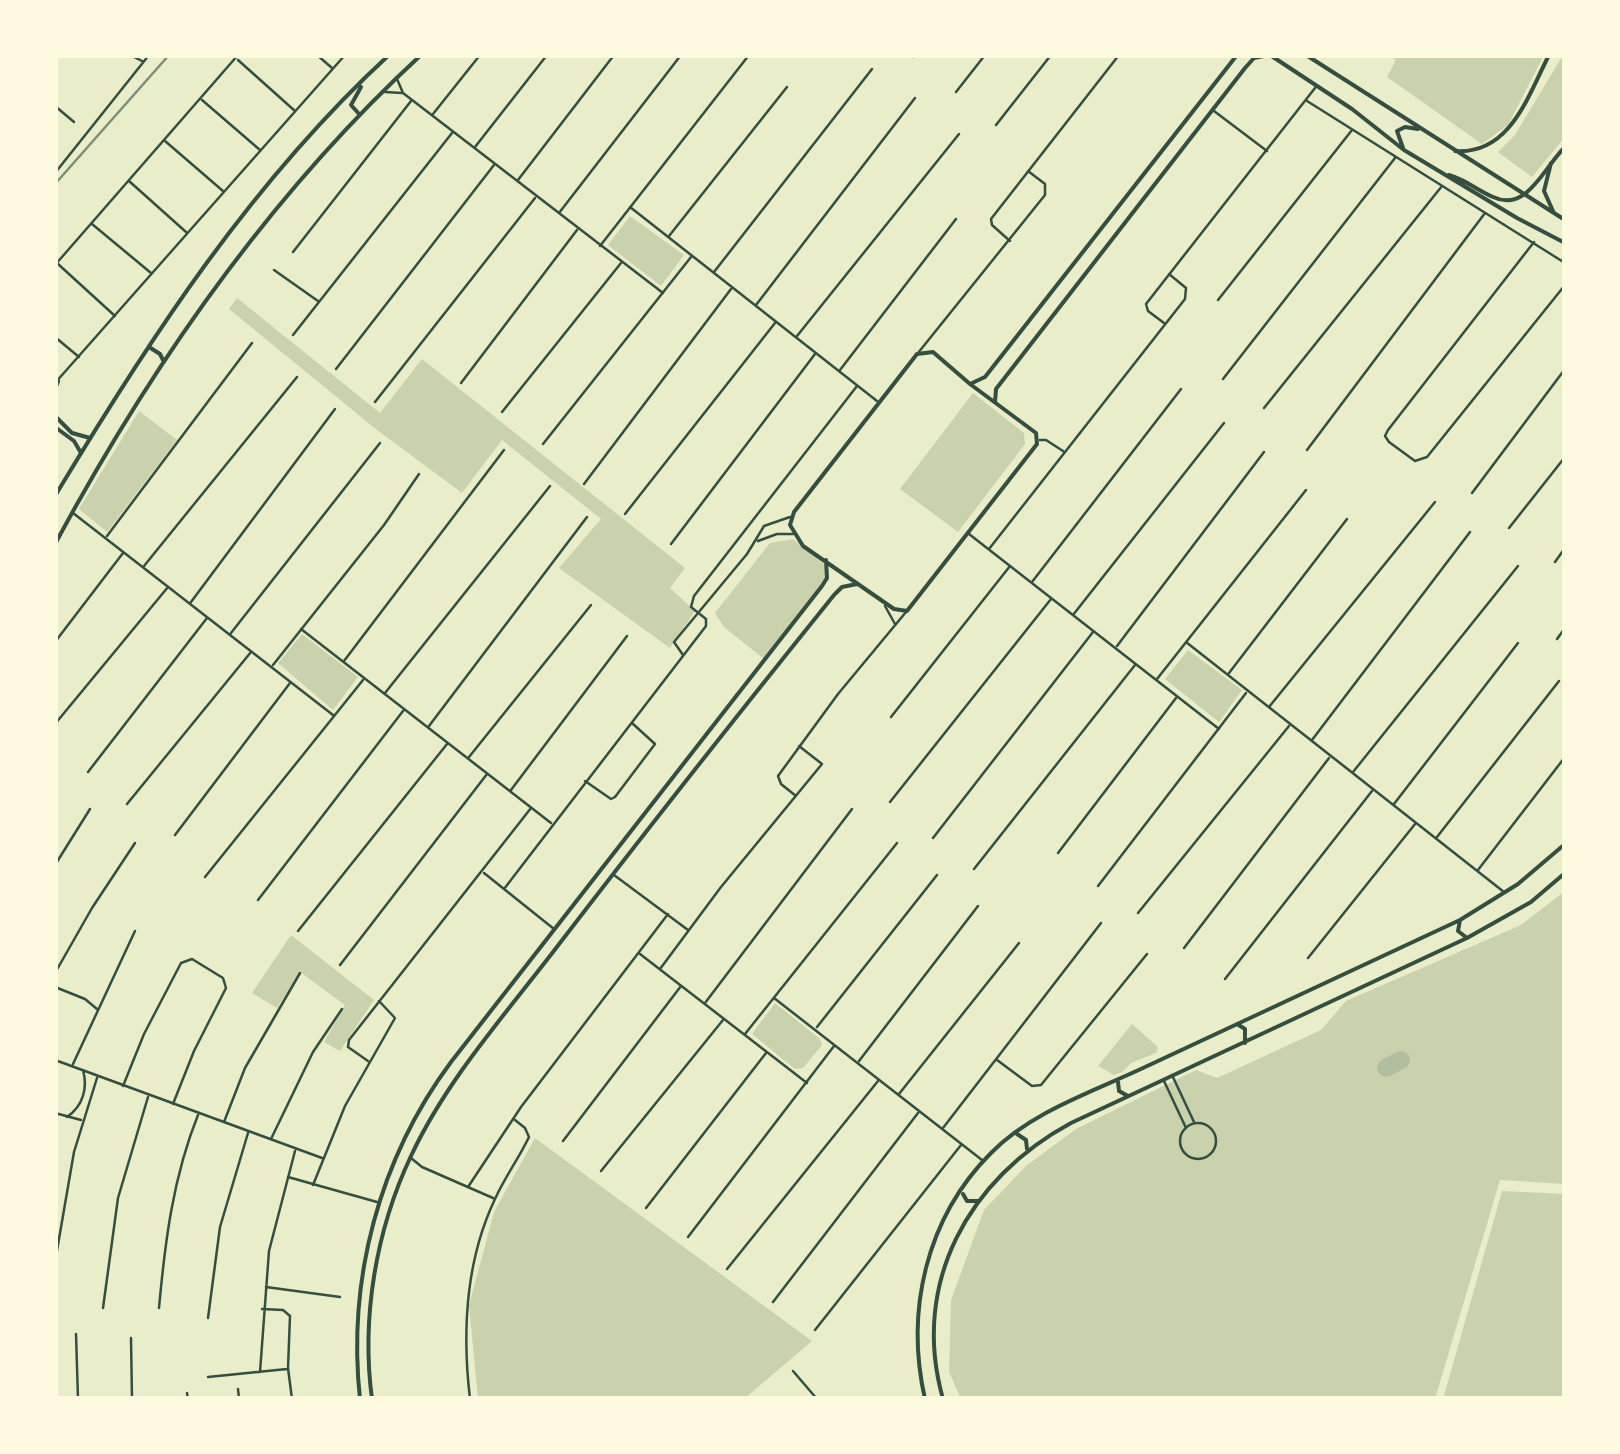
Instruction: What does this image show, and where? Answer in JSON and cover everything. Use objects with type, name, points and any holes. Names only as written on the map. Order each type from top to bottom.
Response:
[{"type":"main road","points":[[55,496],[147,346],[256,198],[389,55]]},
{"type":"main road","points":[[55,544],[128,415],[229,267],[305,174],[422,55]]},
{"type":"main road","points":[[970,384],[982,380],[1008,348],[1237,55]]},
{"type":"main road","points":[[995,402],[996,389],[1251,60],[1270,55],[1318,85],[1404,150],[1565,243]]},
{"type":"main road","points":[[1306,55],[1565,220]]},
{"type":"main road","points":[[1454,150],[1478,150],[1505,133],[1549,55]]},
{"type":"main road","points":[[360,115],[351,105],[362,82]]},
{"type":"main road","points":[[1214,84],[1226,94]]},
{"type":"main road","points":[[1404,150],[1396,134],[1400,128],[1422,131]]},
{"type":"main road","points":[[1444,174],[1499,200],[1516,201],[1526,195],[1565,147]]},
{"type":"main road","points":[[1159,153],[1172,163]]},
{"type":"main road","points":[[1552,159],[1544,191],[1554,212]]},
{"type":"main road","points":[[147,346],[160,354],[161,365]]},
{"type":"main road","points":[[1008,348],[1020,357]]},
{"type":"main road","points":[[933,352],[1036,433],[1037,441],[907,611],[885,606],[803,546],[793,534],[792,517],[917,354],[933,352]]},
{"type":"main road","points":[[55,416],[72,433],[90,438]]},
{"type":"main road","points":[[55,427],[81,452]]},
{"type":"main road","points":[[360,1399],[358,1311],[365,1258],[379,1203],[403,1138],[425,1099],[481,1023],[822,586],[828,572],[826,560]]},
{"type":"main road","points":[[372,1399],[367,1343],[382,1238],[410,1157],[438,1106],[652,822],[834,595],[842,587],[857,584]]},
{"type":"main road","points":[[644,815],[652,822]]},
{"type":"main road","points":[[925,1399],[917,1353],[918,1295],[942,1226],[984,1160],[1014,1134],[1058,1108],[1460,920],[1505,893],[1565,844]]},
{"type":"main road","points":[[943,1399],[934,1350],[939,1292],[955,1239],[978,1201],[1027,1149],[1071,1123],[1467,938],[1531,902],[1565,873]]},
{"type":"main road","points":[[1460,920],[1458,931],[1467,938]]},
{"type":"main road","points":[[481,1023],[492,1031]]},
{"type":"main road","points":[[1236,1024],[1245,1029],[1245,1043]]},
{"type":"main road","points":[[1121,1078],[1118,1088],[1128,1096]]},
{"type":"main road","points":[[425,1099],[438,1106]]},
{"type":"main road","points":[[1014,1134],[1026,1140],[1027,1149]]},
{"type":"main road","points":[[963,1189],[967,1201],[978,1201]]},
{"type":"main road","points":[[358,1311],[370,1312]]},
{"type":"street","points":[[130,55],[144,61]]},
{"type":"street","points":[[55,173],[148,55]]},
{"type":"street","points":[[317,55],[333,69]]},
{"type":"street","points":[[55,391],[57,382],[345,55]]},
{"type":"street","points":[[432,115],[480,55]]},
{"type":"street","points":[[474,148],[547,55]]},
{"type":"street","points":[[517,182],[614,55]]},
{"type":"street","points":[[558,214],[681,55]]},
{"type":"street","points":[[600,246],[749,55]]},
{"type":"street","points":[[956,92],[985,55]]},
{"type":"street","points":[[996,124],[1051,55]]},
{"type":"street","points":[[1010,240],[992,226],[992,219],[1119,55]]},
{"type":"street","points":[[116,317],[56,264],[200,98],[237,56],[296,112]]},
{"type":"street","points":[[713,273],[872,69]]},
{"type":"street","points":[[396,78],[404,94],[663,293]]},
{"type":"street","points":[[1166,324],[1148,311],[1146,304],[1318,85]]},
{"type":"street","points":[[668,237],[787,86]]},
{"type":"street","points":[[382,92],[404,94]]},
{"type":"street","points":[[200,98],[262,152]]},
{"type":"street","points":[[755,306],[915,98]]},
{"type":"street","points":[[293,252],[412,100]]},
{"type":"street","points":[[1306,100],[1565,263]]},
{"type":"street","points":[[55,106],[74,122]]},
{"type":"street","points":[[1213,110],[1267,151]]},
{"type":"street","points":[[1218,300],[1353,129]]},
{"type":"street","points":[[292,335],[453,132]]},
{"type":"street","points":[[796,338],[959,134]]},
{"type":"street","points":[[165,141],[224,192]]},
{"type":"street","points":[[1223,379],[1396,156]]},
{"type":"street","points":[[336,368],[494,164]]},
{"type":"street","points":[[917,354],[1046,192],[1046,184],[1028,171]]},
{"type":"street","points":[[129,181],[187,233]]},
{"type":"street","points":[[1264,408],[1443,185]]},
{"type":"street","points":[[375,402],[536,196]]},
{"type":"street","points":[[630,207],[878,401]]},
{"type":"street","points":[[1307,450],[1486,212]]},
{"type":"street","points":[[839,371],[956,218]]},
{"type":"street","points":[[92,224],[152,274]]},
{"type":"street","points":[[461,383],[578,229]]},
{"type":"street","points":[[1534,242],[1388,430],[1385,436],[1389,442],[1415,461],[1426,457],[1565,285]]},
{"type":"street","points":[[543,444],[692,256]]},
{"type":"street","points":[[502,412],[622,262]]},
{"type":"street","points":[[274,270],[318,302]]},
{"type":"street","points":[[989,550],[1166,324],[1187,291],[1169,274]]},
{"type":"street","points":[[584,484],[732,288]]},
{"type":"street","points":[[625,514],[776,322]]},
{"type":"street","points":[[55,337],[80,358]]},
{"type":"street","points":[[931,340],[933,352]]},
{"type":"street","points":[[106,537],[252,343]]},
{"type":"street","points":[[671,544],[816,353]]},
{"type":"street","points":[[1472,493],[1565,369]]},
{"type":"street","points":[[143,567],[297,377]]},
{"type":"street","points":[[504,889],[707,624],[690,604],[694,596],[858,386]]},
{"type":"street","points":[[1032,582],[1181,389]]},
{"type":"street","points":[[190,603],[336,409]]},
{"type":"street","points":[[1073,615],[1224,423]]},
{"type":"street","points":[[1037,441],[1046,440],[1064,452]]},
{"type":"street","points":[[230,634],[380,443]]},
{"type":"street","points":[[343,662],[504,450]]},
{"type":"street","points":[[1116,648],[1264,452]]},
{"type":"street","points":[[1509,528],[1565,457]]},
{"type":"street","points":[[272,666],[420,474]]},
{"type":"street","points":[[384,694],[550,486]]},
{"type":"street","points":[[1156,680],[1306,490]]},
{"type":"street","points":[[1268,708],[1435,502]]},
{"type":"street","points":[[72,512],[333,715]]},
{"type":"street","points":[[428,727],[587,517]]},
{"type":"street","points":[[683,655],[674,642],[695,610],[768,524],[792,517]]},
{"type":"street","points":[[1228,674],[1347,519]]},
{"type":"street","points":[[1311,741],[1470,532]]},
{"type":"street","points":[[968,533],[1219,728]]},
{"type":"street","points":[[756,542],[777,534],[793,534]]},
{"type":"street","points":[[1555,562],[1565,548]]},
{"type":"street","points":[[55,642],[124,551]]},
{"type":"street","points":[[891,717],[1010,565]]},
{"type":"street","points":[[1352,773],[1518,566]]},
{"type":"street","points":[[55,724],[169,586]]},
{"type":"street","points":[[890,802],[1052,598]]},
{"type":"street","points":[[468,758],[590,605]]},
{"type":"street","points":[[885,606],[896,626]]},
{"type":"street","points":[[798,797],[781,784],[778,776],[907,611]]},
{"type":"street","points":[[88,772],[208,617]]},
{"type":"street","points":[[301,628],[551,823]]},
{"type":"street","points":[[1556,639],[1565,628]]},
{"type":"street","points":[[933,838],[1094,631]]},
{"type":"street","points":[[510,792],[628,636]]},
{"type":"street","points":[[1186,642],[1505,893]]},
{"type":"street","points":[[1393,805],[1518,643]]},
{"type":"street","points":[[127,804],[252,651]]},
{"type":"street","points":[[974,869],[1136,664]]},
{"type":"street","points":[[205,876],[364,679]]},
{"type":"street","points":[[1436,838],[1558,681]]},
{"type":"street","points":[[176,835],[291,682]]},
{"type":"street","points":[[1098,886],[1247,692]]},
{"type":"street","points":[[1058,853],[1178,696]]},
{"type":"street","points":[[258,900],[404,710]]},
{"type":"street","points":[[585,780],[614,798],[650,754],[654,741],[630,722]]},
{"type":"street","points":[[1138,913],[1290,724]]},
{"type":"street","points":[[298,931],[448,742]]},
{"type":"street","points":[[660,968],[822,764],[799,746]]},
{"type":"street","points":[[1184,948],[1330,756]]},
{"type":"street","points":[[1477,871],[1565,756]]},
{"type":"street","points":[[340,965],[487,773]]},
{"type":"street","points":[[1224,979],[1373,790]]},
{"type":"street","points":[[368,1061],[348,1042],[532,808]]},
{"type":"street","points":[[55,865],[90,809]]},
{"type":"street","points":[[706,1003],[852,809]]},
{"type":"street","points":[[1308,958],[1416,823]]},
{"type":"street","points":[[55,973],[135,843]]},
{"type":"street","points":[[745,1034],[897,843]]},
{"type":"street","points":[[482,872],[554,929]]},
{"type":"street","points":[[612,874],[689,931]]},
{"type":"street","points":[[816,1029],[937,875]]},
{"type":"street","points":[[858,1062],[978,906]]},
{"type":"street","points":[[468,1187],[513,1118],[668,914]]},
{"type":"street","points":[[942,1129],[1102,923]]},
{"type":"street","points":[[72,1066],[135,931]]},
{"type":"street","points":[[898,1096],[1019,943]]},
{"type":"street","points":[[638,953],[807,1083]]},
{"type":"street","points":[[996,1059],[1032,1086],[1042,1085],[1146,954]]},
{"type":"street","points":[[124,1086],[159,1005],[181,963],[190,958],[223,978],[226,990],[188,1064],[173,1104]]},
{"type":"street","points":[[223,1123],[246,1068],[300,974]]},
{"type":"street","points":[[563,1142],[682,985]]},
{"type":"street","points":[[55,988],[85,998],[97,1009]]},
{"type":"street","points":[[774,998],[984,1160]]},
{"type":"street","points":[[313,1186],[322,1158],[368,1061],[395,1018],[378,1000]]},
{"type":"street","points":[[271,1140],[314,1052],[342,1009]]},
{"type":"street","points":[[601,1171],[724,1019]]},
{"type":"street","points":[[688,1237],[835,1045]]},
{"type":"street","points":[[646,1208],[768,1052]]},
{"type":"street","points":[[55,1060],[322,1158]]},
{"type":"street","points":[[68,1116],[78,1108],[86,1088],[83,1070]]},
{"type":"street","points":[[1172,1075],[1195,1124]]},
{"type":"street","points":[[55,1262],[61,1214],[82,1121],[98,1076]]},
{"type":"street","points":[[1163,1079],[1186,1128]]},
{"type":"street","points":[[727,1269],[879,1080]]},
{"type":"street","points":[[103,1308],[118,1198],[148,1095]]},
{"type":"street","points":[[773,1302],[919,1112]]},
{"type":"street","points":[[55,1113],[82,1121]]},
{"type":"street","points":[[159,1308],[171,1210],[181,1163],[198,1114]]},
{"type":"street","points":[[470,1399],[465,1317],[478,1247],[495,1198],[529,1137],[513,1118]]},
{"type":"street","points":[[1195,1124],[1206,1125],[1216,1139],[1214,1150],[1205,1158],[1194,1158],[1184,1152],[1180,1142],[1186,1128],[1195,1124]]},
{"type":"street","points":[[208,1318],[220,1227],[248,1132]]},
{"type":"street","points":[[815,1330],[962,1144]]},
{"type":"street","points":[[260,1372],[268,1251],[296,1150]]},
{"type":"street","points":[[410,1157],[422,1167],[495,1198]]},
{"type":"street","points":[[404,1172],[422,1167]]},
{"type":"street","points":[[287,1177],[379,1203]]},
{"type":"street","points":[[264,1287],[340,1297]]},
{"type":"street","points":[[262,1309],[283,1310],[290,1316],[288,1368],[292,1399]]},
{"type":"street","points":[[76,1334],[78,1399]]},
{"type":"street","points":[[131,1338],[132,1399]]},
{"type":"street","points":[[208,1377],[288,1368]]},
{"type":"street","points":[[793,1371],[817,1399]]},
{"type":"street","points":[[238,1389],[239,1399]]},
{"type":"green space","points":[[1389,55],[1544,55],[1508,125],[1482,144],[1387,77],[1396,60]]},
{"type":"green space","points":[[1563,55],[1565,137],[1532,177],[1498,152],[1515,135]]},
{"type":"green space","points":[[630,216],[684,255],[661,286],[608,245]]},
{"type":"green space","points":[[237,298],[380,413],[422,359],[685,568],[670,588],[695,611],[670,648],[559,568],[601,519],[502,440],[462,493],[377,430],[229,309]]},
{"type":"green space","points":[[973,393],[1024,433],[1025,444],[958,532],[900,489]]},
{"type":"green space","points":[[139,411],[177,440],[107,532],[79,509]]},
{"type":"green space","points":[[793,539],[825,565],[827,580],[764,659],[724,627],[715,613],[770,543]]},
{"type":"green space","points":[[302,634],[358,677],[333,710],[278,663]]},
{"type":"green space","points":[[1188,650],[1242,690],[1219,722],[1165,679]]},
{"type":"green space","points":[[1565,891],[1565,1184],[1500,1180],[1435,1399],[961,1399],[949,1372],[951,1300],[984,1210],[1026,1166],[1076,1129],[1196,1070],[1217,1078],[1321,1030],[1346,1001],[1521,925]]},
{"type":"green space","points":[[291,935],[374,1000],[340,1051],[324,1042],[345,1005],[300,972],[277,1008],[252,993]]},
{"type":"green space","points":[[775,1003],[820,1039],[822,1045],[803,1068],[795,1069],[752,1034]]},
{"type":"green space","points":[[1132,1024],[1158,1047],[1156,1053],[1114,1075],[1098,1066]]},
{"type":"green space","points":[[535,1138],[812,1341],[744,1399],[478,1399],[469,1305],[494,1212]]},
{"type":"green space","points":[[1502,1191],[1565,1194],[1565,1399],[1443,1399]]},
{"type":"taxiway","points":[[1386,1068],[1401,1060]]},
{"type":"railway","points":[[55,184],[169,55]]}]
